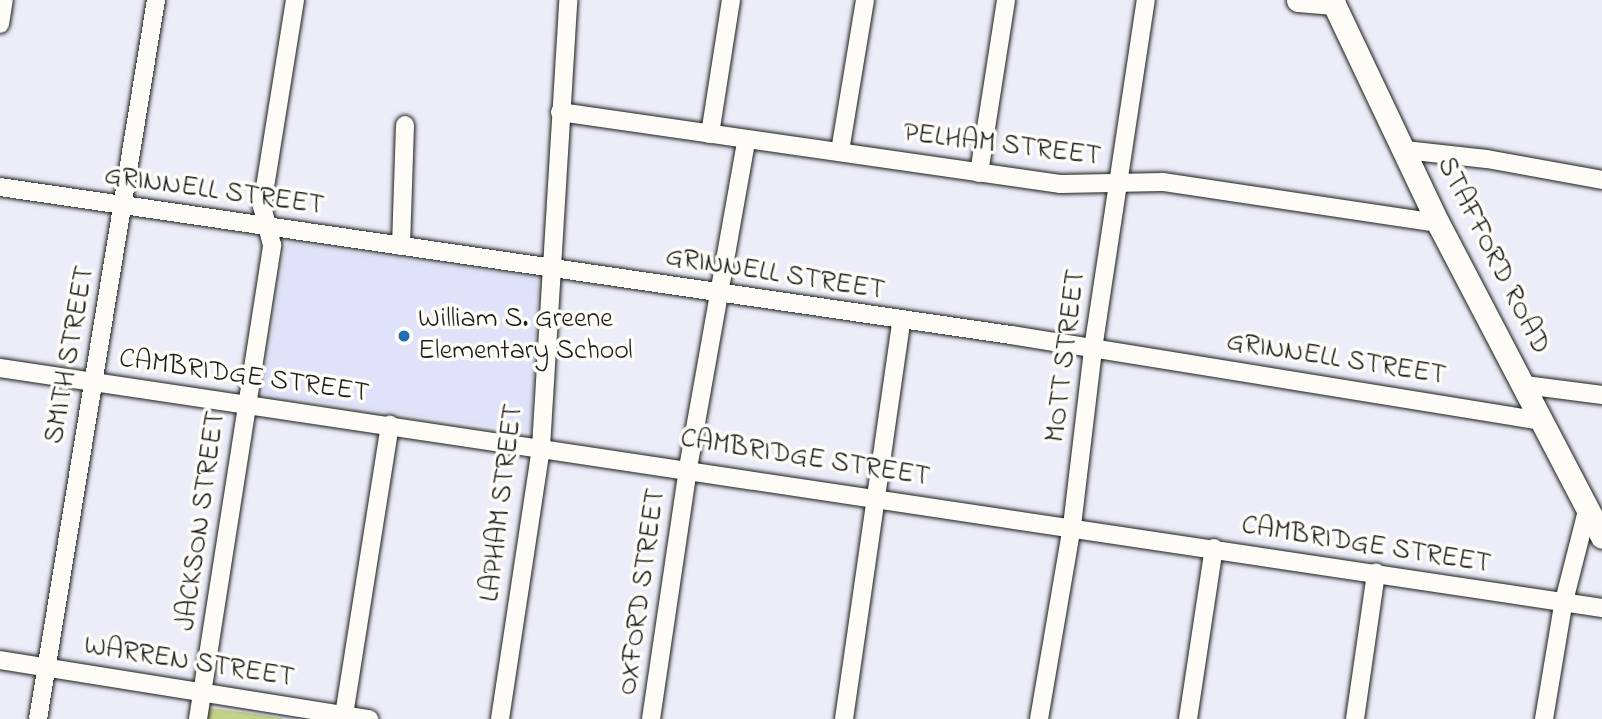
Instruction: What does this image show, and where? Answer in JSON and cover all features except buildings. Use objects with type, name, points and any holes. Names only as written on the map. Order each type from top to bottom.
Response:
[{"type":"main road","points":[[1298,0],[1333,2]]},
{"type":"main road","name":"STAFFORD ROAD","points":[[1333,2],[1405,150],[1437,223],[1525,385],[1602,537]]},
{"type":"street","points":[[0,24],[4,0]]},
{"type":"street","name":"SMITH STREET","points":[[38,719],[156,0]]},
{"type":"street","name":"JACKSON STREET","points":[[198,719],[245,402],[272,245],[262,206],[295,0]]},
{"type":"street","name":"LAPHAM STREET","points":[[500,719],[541,447],[568,0]]},
{"type":"street","points":[[709,134],[731,0]]},
{"type":"street","points":[[840,151],[864,0]]},
{"type":"street","points":[[979,173],[1006,0]]},
{"type":"street","name":"MOTT STREET","points":[[1040,719],[1072,526],[1093,349],[1146,0]]},
{"type":"street","name":"PELHAM STREET","points":[[560,112],[979,173],[1116,186],[1163,182],[1437,223]]},
{"type":"street","points":[[401,246],[405,125]]},
{"type":"street","name":"OXFORD STREET","points":[[651,719],[688,468],[746,141]]},
{"type":"street","points":[[1405,150],[1487,159],[1602,180]]},
{"type":"street","name":"GRINNELL STREET","points":[[0,187],[121,207],[267,225],[719,292],[1542,421]]},
{"type":"street","points":[[844,719],[901,321]]},
{"type":"street","name":"CAMBRIDGE STREET","points":[[0,368],[688,468],[1376,573],[1563,605],[1602,608]]},
{"type":"street","points":[[1525,385],[1602,395]]},
{"type":"street","points":[[344,715],[390,425]]},
{"type":"street","points":[[1544,719],[1563,605],[1587,510]]},
{"type":"street","points":[[1188,719],[1214,548]]},
{"type":"street","points":[[1355,719],[1376,573]]},
{"type":"street","name":"WARREN STREET","points":[[0,660],[369,719]]},
{"type":"shaded area","name":"William S. Greene Elementary School","points":[[286,242],[539,278],[531,432],[263,394]]},
{"type":"green space","points":[[209,708],[249,713],[285,719],[207,719]]},
{"type":"place","name":"William S. Greene Elementary School","points":[[404,336]]}]
